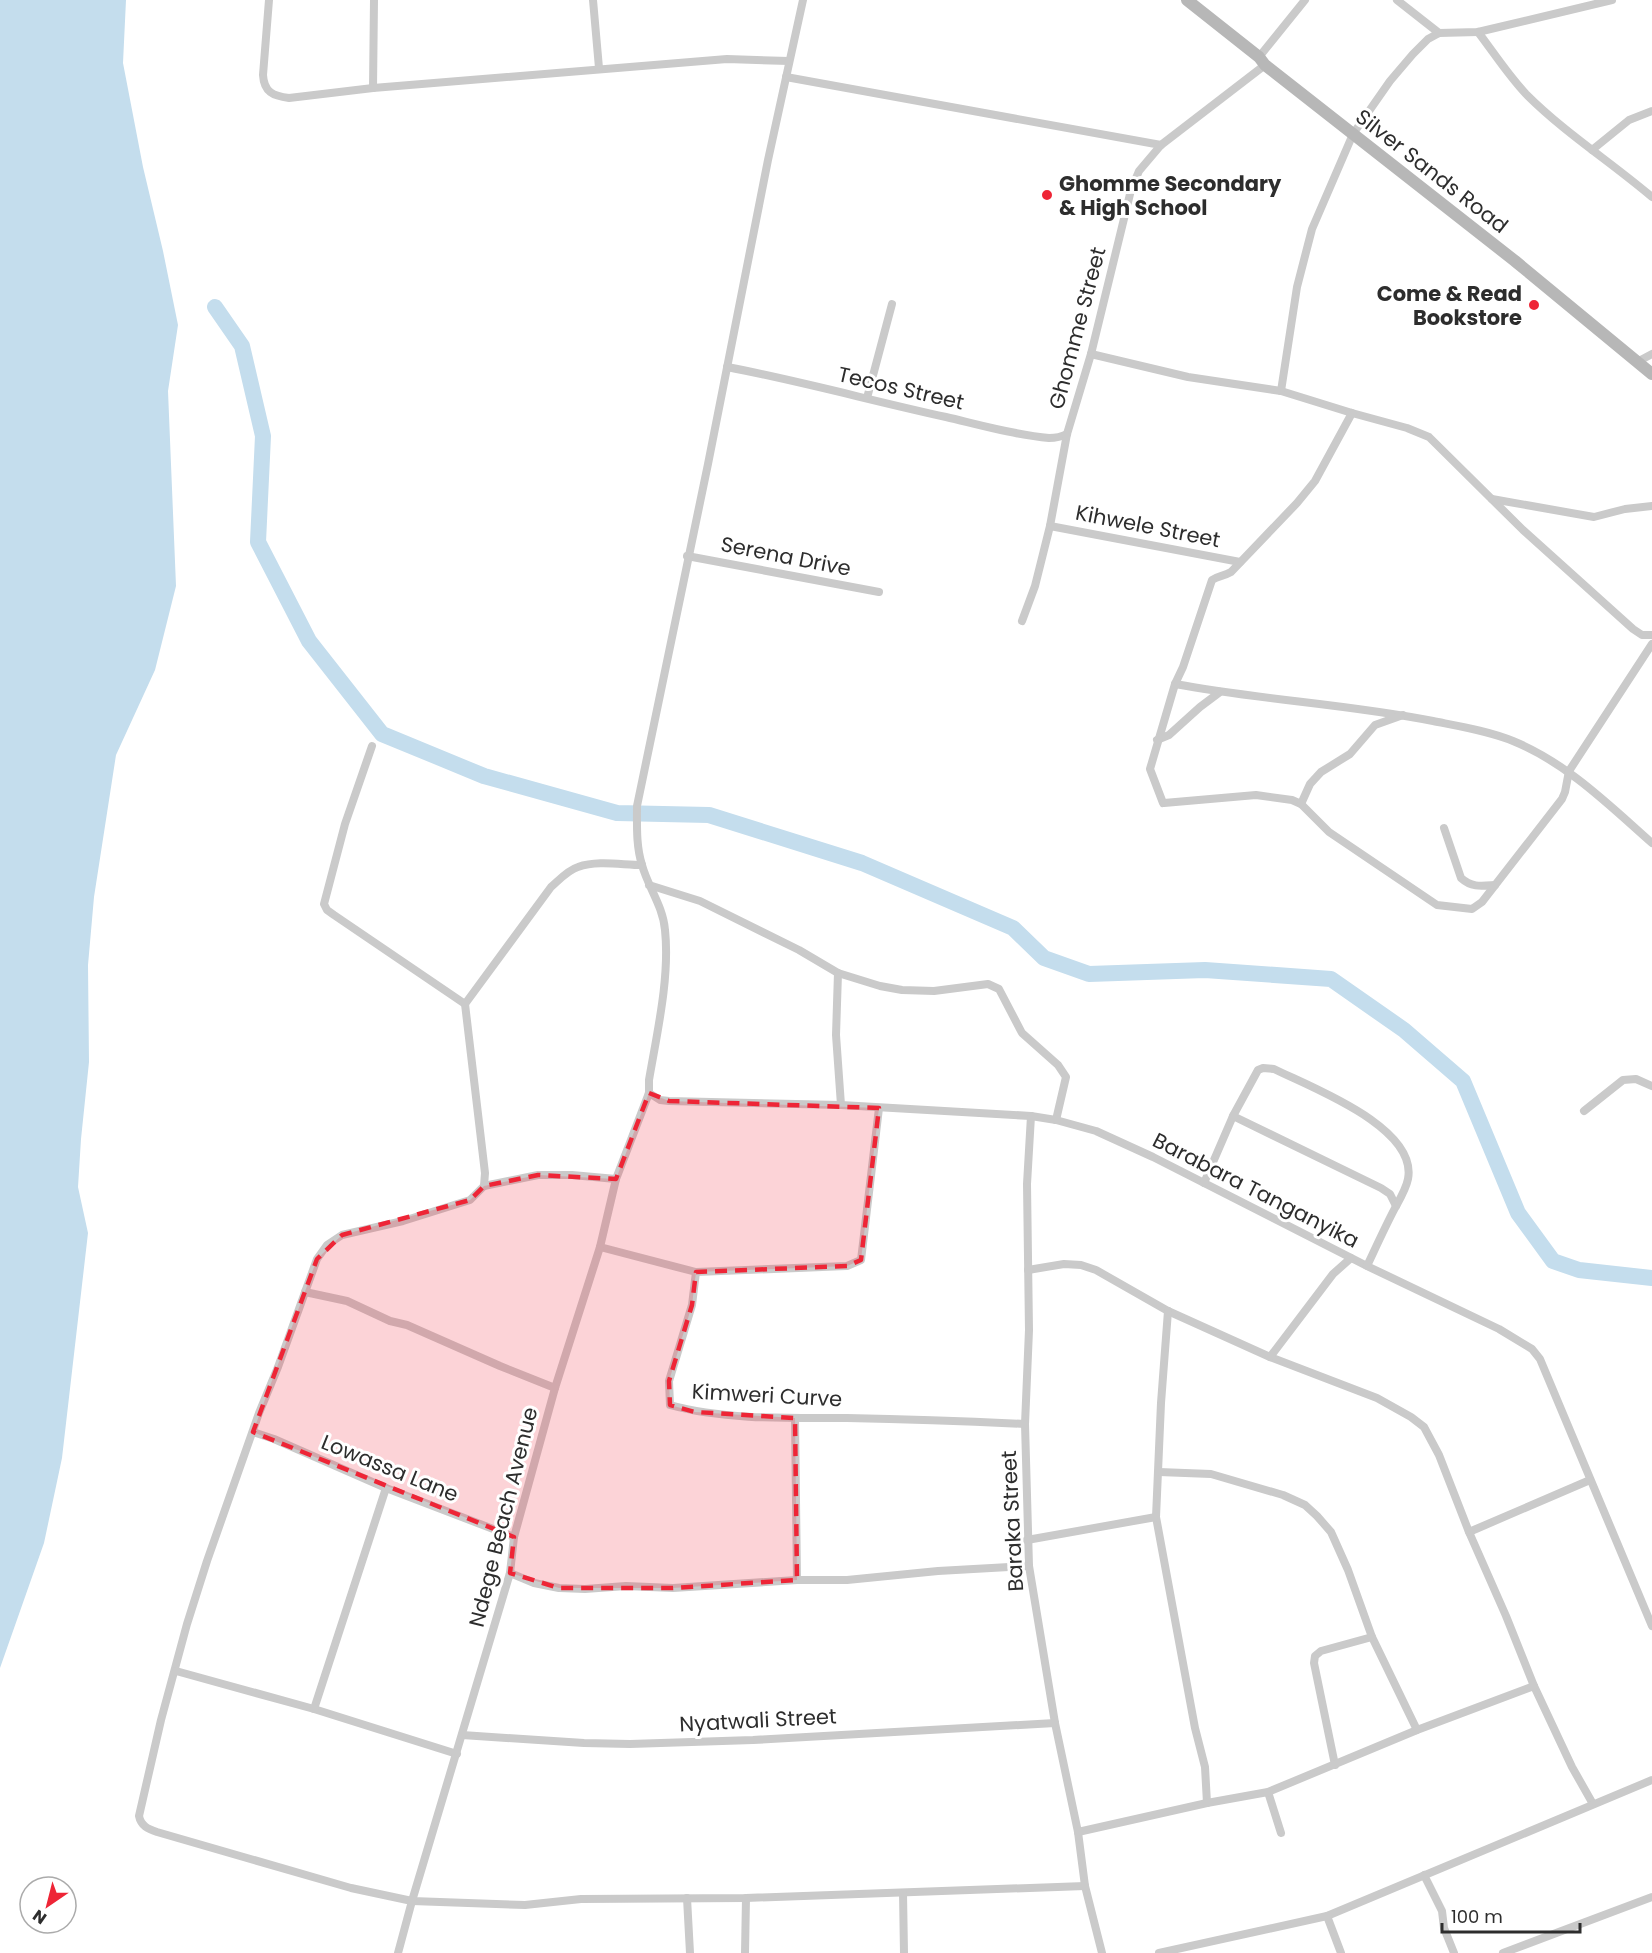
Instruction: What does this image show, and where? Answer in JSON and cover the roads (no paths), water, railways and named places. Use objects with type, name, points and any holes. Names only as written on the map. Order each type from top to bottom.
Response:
[{"type":"street","points":[[269,0],[263,75],[264,85],[268,92],[278,97],[289,98],[373,88],[727,58],[789,61]]},
{"type":"street","points":[[373,88],[374,0]]},
{"type":"street","points":[[593,0],[599,68]]},
{"type":"street","name":"Ndege Beach Avenue","points":[[398,1953],[510,1573],[514,1537],[555,1388],[600,1247],[616,1179],[649,1093],[648,1080],[666,961],[665,929],[660,907],[649,885],[637,845],[637,806],[803,0]]},
{"type":"street","name":"Ghomme Street","points":[[1022,621],[1035,586],[1050,526],[1067,434],[1091,354],[1131,190],[1138,171],[1161,145],[1262,61],[1305,0]]},
{"type":"street","points":[[1397,0],[1438,33]]},
{"type":"street","points":[[1281,391],[1297,287],[1312,229],[1353,134],[1390,81],[1428,39],[1438,33],[1478,32],[1612,0]]},
{"type":"street","name":"Silver Sands Road","points":[[1190,1],[1652,374]]},
{"type":"street","points":[[1478,32],[1526,93],[1592,150],[1652,197]]},
{"type":"street","points":[[786,77],[1161,145]]},
{"type":"street","points":[[1592,150],[1629,120],[1652,111]]},
{"type":"street","points":[[867,398],[892,304]]},
{"type":"street","points":[[1091,354],[1188,377],[1281,391],[1407,428],[1429,437],[1491,499],[1637,633],[1652,635]]},
{"type":"street","points":[[1637,362],[1652,354]]},
{"type":"street","name":"Tecos Street","points":[[726,367],[776,376],[1007,430],[1051,438],[1067,434]]},
{"type":"street","points":[[1352,413],[1315,481],[1297,503],[1231,572],[1212,580],[1175,684],[1150,769],[1163,803],[1256,795],[1292,800],[1301,804],[1329,832],[1437,905],[1466,909],[1476,907],[1562,799],[1569,771],[1652,644]]},
{"type":"street","points":[[1491,499],[1594,517],[1625,509],[1652,506]]},
{"type":"street","name":"Kihwele Street","points":[[1050,526],[1240,562]]},
{"type":"street","name":"Serena Drive","points":[[687,556],[879,592]]},
{"type":"street","points":[[1175,684],[1403,715],[1452,724],[1512,741],[1569,771],[1652,843]]},
{"type":"street","points":[[1157,740],[1169,735],[1200,707],[1221,692]]},
{"type":"street","points":[[1301,804],[1310,784],[1321,772],[1350,754],[1375,725],[1403,715]]},
{"type":"street","points":[[372,746],[345,824],[324,904],[327,910],[334,915],[465,1004]]},
{"type":"street","points":[[1444,828],[1461,878],[1466,883],[1475,886],[1495,885]]},
{"type":"street","points":[[484,1186],[485,1173],[465,1004],[551,887],[567,873],[577,867],[594,864],[642,866]]},
{"type":"street","points":[[649,885],[700,901],[799,950],[838,973],[902,990],[934,991],[988,984],[999,989],[1022,1033],[1058,1065],[1066,1077],[1056,1120]]},
{"type":"street","points":[[838,973],[836,1035],[841,1105]]},
{"type":"street","points":[[1204,1183],[1253,1076],[1263,1068],[1274,1069],[1352,1108],[1394,1138],[1405,1156],[1408,1171],[1408,1180],[1367,1266]]},
{"type":"street","points":[[1584,1111],[1623,1080],[1636,1079],[1652,1086]]},
{"type":"street","name":"Barabara Tanganyika","points":[[649,1093],[660,1100],[669,1101],[841,1105],[1031,1116],[1096,1131],[1499,1329],[1532,1349],[1540,1359],[1652,1626]]},
{"type":"street","points":[[600,1247],[696,1272],[847,1266],[861,1260],[879,1108]]},
{"type":"street","name":"Baraka Street","points":[[1031,1116],[1027,1184],[1029,1330],[1025,1424],[1029,1566],[1055,1723],[1078,1832],[1085,1886],[1102,1953]]},
{"type":"street","points":[[1233,1116],[1381,1188],[1390,1194],[1396,1206]]},
{"type":"street","points":[[616,1179],[538,1175],[484,1186],[470,1200],[403,1221],[342,1235],[327,1245],[317,1259],[207,1561],[161,1720],[139,1816],[142,1825],[156,1832],[279,1868],[351,1888],[412,1901],[525,1905],[580,1899],[746,1898],[1085,1886]]},
{"type":"street","points":[[1270,1357],[1333,1274],[1351,1258]]},
{"type":"street","points":[[1028,1270],[1064,1264],[1081,1265],[1096,1270],[1168,1311],[1270,1357],[1377,1398],[1424,1427],[1439,1455],[1534,1686],[1572,1767],[1593,1804]]},
{"type":"street","name":"Kimweri Curve","points":[[696,1272],[692,1305],[669,1380],[670,1405],[695,1412],[795,1418],[918,1419],[1025,1424]]},
{"type":"street","points":[[305,1292],[335,1297],[358,1305],[390,1321],[407,1325],[555,1388]]},
{"type":"street","points":[[1168,1311],[1156,1517],[1195,1728],[1205,1767],[1207,1803]]},
{"type":"street","points":[[795,1418],[797,1580]]},
{"type":"street","name":"Lowassa Lane","points":[[253,1432],[274,1438],[386,1488],[514,1537]]},
{"type":"street","points":[[1159,1472],[1210,1474],[1283,1495],[1305,1505],[1331,1532],[1348,1570],[1372,1637],[1417,1730]]},
{"type":"street","points":[[1469,1532],[1590,1480]]},
{"type":"street","points":[[314,1709],[386,1488]]},
{"type":"street","points":[[1027,1540],[1156,1517]]},
{"type":"street","points":[[510,1573],[534,1582],[558,1587],[674,1588],[797,1580],[857,1579],[938,1571],[1029,1566]]},
{"type":"street","points":[[1335,1765],[1314,1663],[1315,1656],[1321,1651],[1372,1637]]},
{"type":"street","points":[[176,1671],[314,1709],[457,1754]]},
{"type":"street","points":[[1078,1832],[1207,1803],[1268,1792],[1417,1730],[1534,1686]]},
{"type":"street","name":"Nyatwali Street","points":[[462,1735],[630,1744],[753,1740],[1055,1723]]},
{"type":"street","points":[[1159,1953],[1327,1916],[1652,1780]]},
{"type":"street","points":[[1268,1792],[1281,1833]]},
{"type":"street","points":[[1424,1875],[1439,1904],[1444,1928],[1454,1953]]},
{"type":"street","points":[[903,1893],[903,1953]]},
{"type":"street","points":[[1503,1953],[1652,1897]]},
{"type":"street","points":[[687,1898],[690,1953]]},
{"type":"street","points":[[745,1953],[746,1898]]},
{"type":"street","points":[[1327,1916],[1341,1953]]},
{"type":"water","points":[[0,0],[126,0],[123,63],[178,325],[168,391],[176,586],[155,670],[116,755],[94,897],[88,965],[89,1062],[78,1187],[88,1233],[62,1458],[44,1543],[0,1668]]},
{"type":"waterway","points":[[215,307],[242,346],[263,436],[258,542],[309,641],[382,734],[484,776],[617,813],[709,815],[862,863],[1013,928],[1044,958],[1089,974],[1205,970],[1331,979],[1404,1030],[1463,1081],[1518,1213],[1553,1261],[1579,1270],[1652,1278]]},
{"type":"place","name":"Ghomme Secondary & High School","points":[[1047,195]]},
{"type":"place","name":"Come & Read Bookstore","points":[[1534,305]]}]
